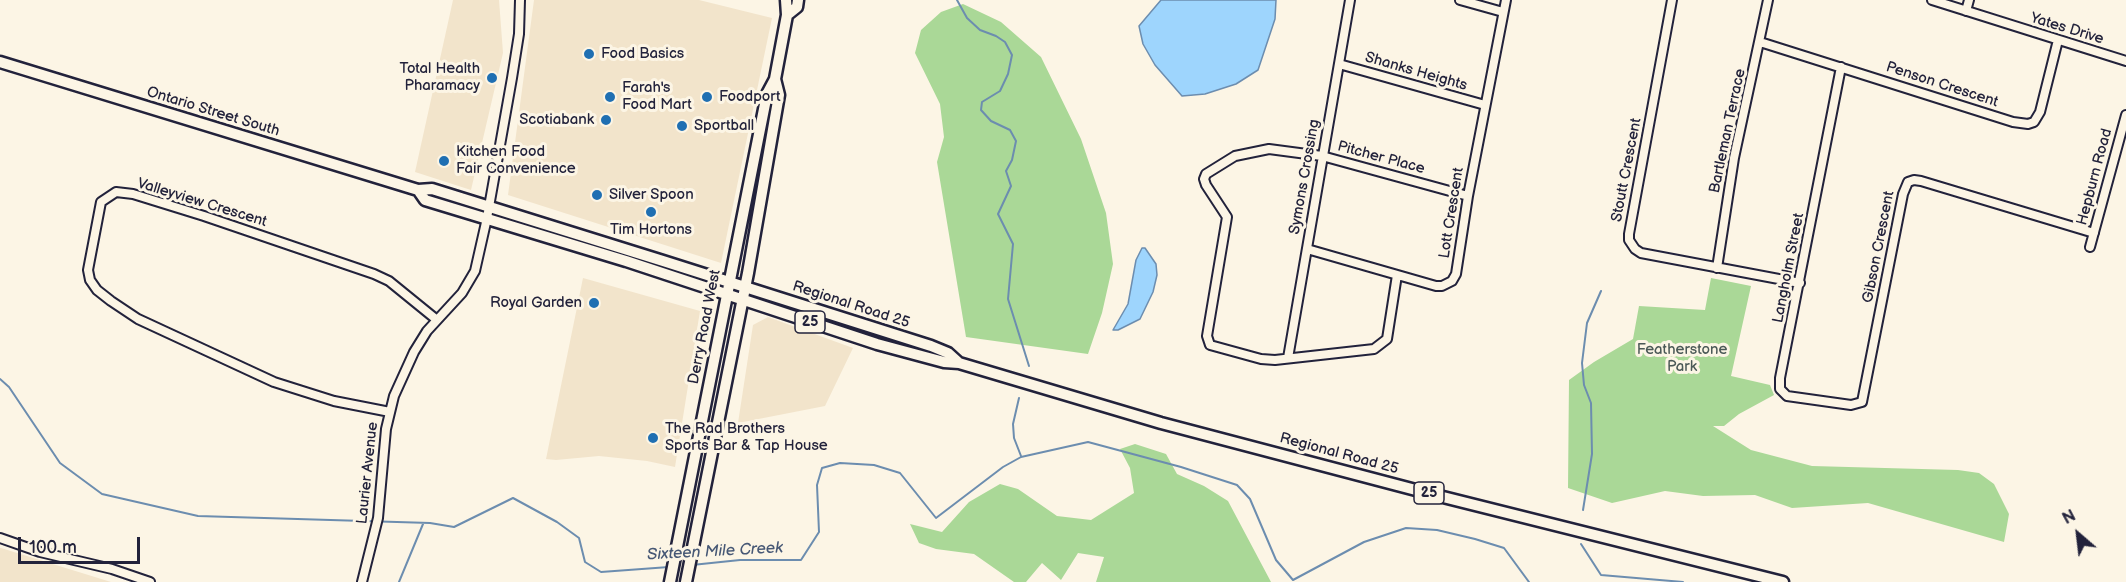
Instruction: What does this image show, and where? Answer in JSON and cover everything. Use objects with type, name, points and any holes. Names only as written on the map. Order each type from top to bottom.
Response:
[{"type":"main road","name":"Derry Road West","points":[[670,582],[767,94],[775,79],[787,15],[786,0]]},
{"type":"main road","name":"Derry Road West","points":[[787,15],[797,7],[798,0]]},
{"type":"main road","name":"Ontario Street South","points":[[0,63],[418,190],[424,200],[488,213],[729,282]]},
{"type":"main road","name":"Derry Road West","points":[[686,582],[746,287],[779,95],[775,79]]},
{"type":"main road","name":"Ontario Street South","points":[[488,213],[743,301]]},
{"type":"main road","name":"Regional Road 25","points":[[729,282],[931,346],[948,352],[959,363]]},
{"type":"main road","name":"Regional Road 25","points":[[743,301],[877,344],[944,362],[959,363],[1161,423],[1437,496],[1783,582]]},
{"type":"street","name":"Laurier Avenue","points":[[362,582],[375,536],[386,429],[402,375],[427,331],[462,293],[475,271],[488,213],[519,34],[520,0]]},
{"type":"street","name":"Symons Crossing","points":[[1288,358],[1350,0]]},
{"type":"street","points":[[1460,0],[1503,12]]},
{"type":"street","name":"Lott Crescent","points":[[1307,249],[1436,286],[1442,286],[1452,280],[1456,274],[1468,195],[1506,0]]},
{"type":"street","name":"Stoutt Crescent","points":[[1672,0],[1629,240],[1641,253],[1800,284]]},
{"type":"street","name":"Bartleman Terrace","points":[[1717,268],[1734,158],[1768,0]]},
{"type":"street","name":"Yates Drive","points":[[1932,0],[2126,61]]},
{"type":"street","points":[[1966,11],[1969,0]]},
{"type":"street","name":"Penson Crescent","points":[[1760,42],[2013,122],[2028,124],[2037,118],[2040,112],[2058,40]]},
{"type":"street","name":"Shanks Heights","points":[[1339,64],[1485,105]]},
{"type":"street","name":"Langholm Street","points":[[1841,67],[1780,378],[1780,388],[1787,396],[1793,398],[1851,405],[1858,405],[1862,402]]},
{"type":"street","name":"Hepburn Road","points":[[2090,247],[2126,115]]},
{"type":"street","name":"Pitcher Place","points":[[1288,358],[1261,359],[1217,348],[1210,345],[1208,341],[1227,217],[1204,179],[1211,169],[1235,156],[1269,148],[1322,156],[1468,195]]},
{"type":"street","name":"Gibson Crescent","points":[[1862,402],[1903,195],[1908,182],[1921,181],[2094,233]]},
{"type":"street","name":"Valleyview Crescent","points":[[390,412],[303,393],[274,382],[138,319],[111,301],[97,290],[90,280],[88,270],[101,202],[116,192],[133,194],[363,271],[389,281],[437,320]]},
{"type":"street","points":[[1288,358],[1366,351],[1380,347],[1387,339],[1397,275]]},
{"type":"street","points":[[0,538],[40,552],[112,569],[150,582]]},
{"type":"shaded area","points":[[453,0],[499,0],[503,53],[471,190],[415,172]]},
{"type":"shaded area","points":[[534,0],[699,0],[772,18],[721,263],[508,195]]},
{"type":"shaded area","points":[[583,278],[700,311],[675,467],[647,461],[599,456],[546,459]]},
{"type":"shaded area","points":[[768,317],[853,348],[825,406],[738,423],[753,325]]},
{"type":"shaded area","points":[[1,548],[111,582],[0,582]]},
{"type":"green space","points":[[963,4],[1001,22],[1041,57],[1081,139],[1106,213],[1113,264],[1102,313],[1088,354],[966,337],[937,162],[944,137],[940,104],[915,53],[921,30],[941,12]]},
{"type":"green space","name":"Featherstone Park","points":[[1711,278],[1751,286],[1731,376],[1770,385],[1774,395],[1739,414],[1724,426],[1713,426],[1751,450],[1812,466],[1958,470],[1979,473],[1994,484],[2009,514],[2004,542],[1868,503],[1792,508],[1755,495],[1703,496],[1665,491],[1612,503],[1568,488],[1569,380],[1633,339],[1639,306],[1705,310]]},
{"type":"green space","points":[[1135,444],[1166,454],[1177,474],[1204,486],[1228,501],[1271,582],[1096,582],[1104,557],[1078,553],[1061,580],[1042,563],[1026,582],[1014,582],[974,554],[936,549],[919,543],[910,524],[942,532],[969,502],[1000,484],[1018,489],[1057,516],[1091,520],[1134,493],[1130,468],[1120,449]]},
{"type":"water","points":[[1161,0],[1276,0],[1275,19],[1258,70],[1236,84],[1205,94],[1182,96],[1155,65],[1143,44],[1139,26]]},
{"type":"water","points":[[1142,248],[1145,248],[1156,264],[1157,275],[1153,292],[1140,319],[1118,330],[1113,330],[1128,304],[1136,260]]},
{"type":"waterway","points":[[957,0],[967,18],[980,30],[1005,42],[1012,55],[1008,74],[1000,91],[982,102],[981,110],[991,121],[1010,130],[1016,141],[1012,160],[1006,171],[1011,186],[998,214],[1013,244],[1008,299],[1029,366]]},
{"type":"waterway","points":[[1583,510],[1592,454],[1591,403],[1584,385],[1582,363],[1587,323],[1601,291]]},
{"type":"waterway","name":"Sixteen Mile Creek","points":[[0,379],[9,387],[60,463],[102,494],[198,516],[430,523],[454,527],[513,498],[557,522],[579,538],[585,562],[601,572],[669,567]]},
{"type":"waterway","points":[[1019,398],[1013,424],[1014,438],[1021,456]]},
{"type":"waterway","name":"Sixteen Mile Creek","points":[[692,565],[740,560],[801,560],[819,532],[817,485],[822,468],[840,463],[874,465],[900,473],[936,518],[1003,467],[1021,457],[1088,442],[1237,485],[1250,499],[1276,560],[1293,580],[1364,542],[1406,528],[1437,530],[1504,548],[1529,582]]},
{"type":"waterway","points":[[399,582],[423,524]]},
{"type":"waterway","points":[[1581,544],[1601,575],[1683,582]]},
{"type":"place","name":"Food Basics","points":[[589,54]]},
{"type":"place","name":"Total Health Pharamacy","points":[[492,78]]},
{"type":"place","name":"Farah's Food Mart","points":[[610,97]]},
{"type":"place","name":"Foodport","points":[[707,97]]},
{"type":"place","name":"Scotiabank","points":[[606,120]]},
{"type":"place","name":"Sportball","points":[[682,126]]},
{"type":"place","name":"Kitchen Food Fair Convenience","points":[[444,161]]},
{"type":"place","name":"Silver Spoon","points":[[597,195]]},
{"type":"place","name":"Tim Hortons","points":[[651,212]]},
{"type":"place","name":"Royal Garden","points":[[594,303]]},
{"type":"place","name":"The Rad Brothers Sports Bar & Tap House","points":[[653,438]]}]
